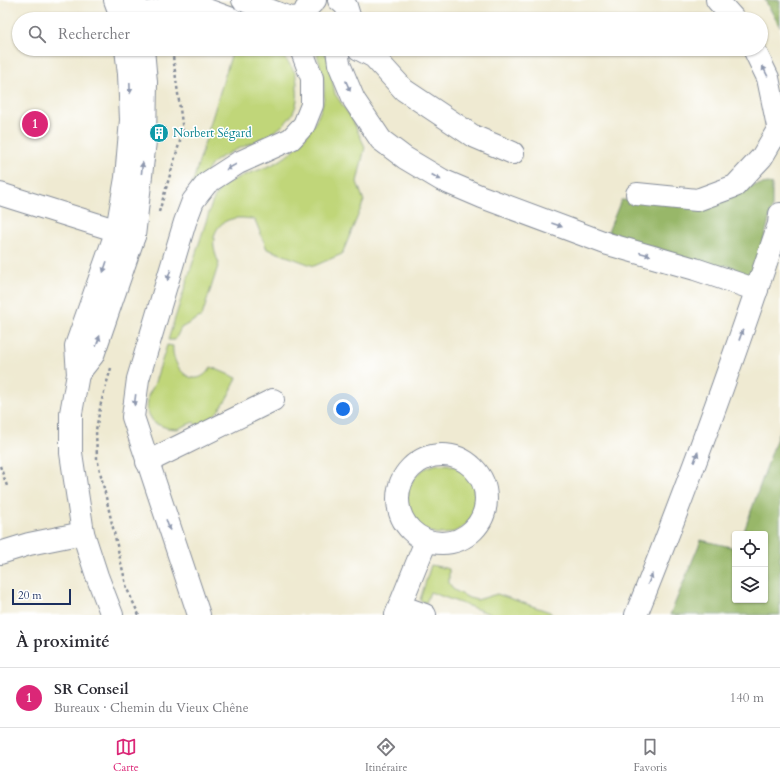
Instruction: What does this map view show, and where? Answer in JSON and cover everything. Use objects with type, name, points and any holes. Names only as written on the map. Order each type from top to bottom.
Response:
[{"type":"main road","points":[[115,0],[130,12]]},
{"type":"main road","points":[[212,0],[229,4],[246,12]]},
{"type":"main road","points":[[243,0],[274,12]]},
{"type":"main road","points":[[717,0],[728,12]]},
{"type":"main road","points":[[141,12],[191,1],[216,12]]},
{"type":"main road","points":[[126,233],[126,178],[131,120],[127,56]]},
{"type":"main road","points":[[112,615],[83,533],[71,453],[71,413],[78,374],[76,346],[126,233],[145,141],[146,82],[144,56]]},
{"type":"main road","points":[[199,615],[133,417],[138,379],[185,222],[193,201],[207,183],[223,171],[258,152],[291,139],[304,125],[312,105],[312,78],[300,56]]},
{"type":"main road","points":[[338,56],[339,64],[354,100],[381,140],[405,158],[442,180],[482,197],[608,244],[695,269],[757,290]]},
{"type":"main road","points":[[372,56],[404,90],[473,136],[513,153]]},
{"type":"main road","points":[[637,194],[697,200],[735,186],[762,157],[779,132],[768,78],[757,56]]},
{"type":"main road","points":[[0,194],[126,233]]},
{"type":"main road","points":[[636,615],[659,557],[757,290],[780,224],[780,214]]},
{"type":"main road","points":[[147,462],[273,400]]},
{"type":"main road","points":[[0,553],[29,544],[83,533]]},
{"type":"main road","points":[[425,615],[398,611],[426,540]]},
{"type":"path","points":[[0,466],[7,486]]},
{"type":"green space","points":[[765,0],[780,0],[780,27]]},
{"type":"green space","points":[[231,56],[282,56],[294,71],[297,80],[296,104],[290,117],[281,127],[269,135],[215,161],[201,179],[191,188]]},
{"type":"green space","points":[[318,56],[326,56],[335,94],[352,119],[365,147],[357,182],[364,201],[342,254],[314,266],[267,249],[255,220],[243,218],[225,221],[219,226],[215,233],[215,252],[219,263],[202,316],[181,328],[175,340],[168,340],[212,203],[218,191],[234,179],[265,168],[279,161],[287,156],[302,141],[315,123],[323,104],[324,85]]},
{"type":"green space","points":[[768,183],[772,185],[772,208],[754,278],[729,266],[704,264],[608,232],[621,200],[664,202],[729,195],[751,186]]},
{"type":"green space","points":[[167,345],[173,346],[173,354],[176,362],[180,369],[191,378],[198,378],[205,374],[211,367],[237,378],[222,406],[206,423],[198,428],[194,422],[177,429],[167,428],[154,423],[147,411],[148,396],[154,385]]},
{"type":"green space","points":[[780,429],[780,615],[670,615],[701,540],[732,547],[732,603],[768,603],[768,531],[744,531]]},
{"type":"green space","points":[[442,464],[455,467],[467,474],[474,486],[477,499],[474,512],[467,524],[455,531],[442,534],[429,531],[417,524],[410,512],[407,499],[410,486],[417,474],[429,467]]},
{"type":"green space","points":[[431,565],[449,569],[449,583],[454,590],[469,598],[477,600],[497,594],[550,612],[552,615],[493,615],[430,592],[426,603],[420,600]]},
{"type":"place","name":"SR Conseil","points":[[35,124]]},
{"type":"place","name":"Norbert Ségard","points":[[159,133]]}]
